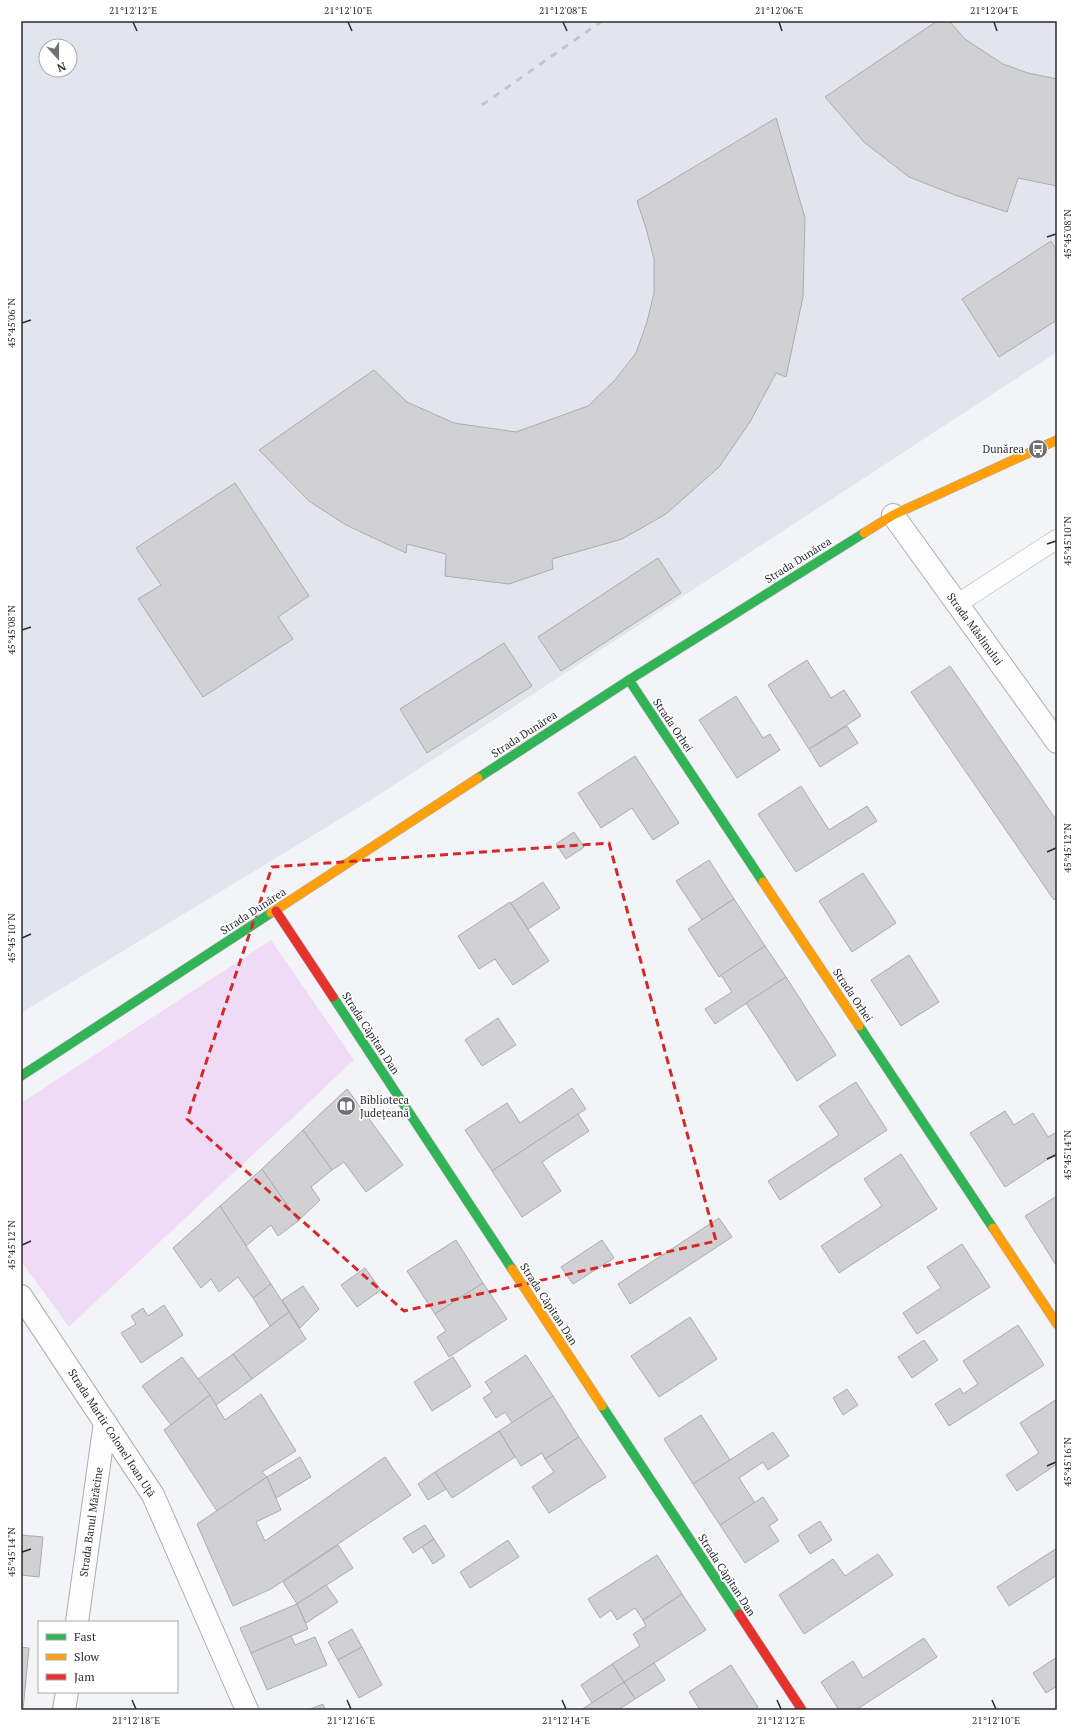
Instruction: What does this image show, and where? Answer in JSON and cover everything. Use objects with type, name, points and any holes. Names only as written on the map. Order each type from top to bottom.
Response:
[{"type":"street","name":"Strada Dunărea","points":[[21,1076],[628,680],[893,516],[1057,440]]},
{"type":"street","name":"Strada Măslinului","points":[[893,516],[1057,742]]},
{"type":"street","name":"Strada Orhei","points":[[628,680],[1057,1324]]},
{"type":"street","name":"Strada Căpitan Dan","points":[[276,911],[802,1710]]},
{"type":"street","name":"Strada Martir Colonel Ioan Uță","points":[[21,1296],[153,1495],[247,1710]]},
{"type":"street","name":"Strada Banul Mărăcine","points":[[77,1621],[106,1422]]},
{"type":"street","points":[[64,1710],[67,1693]]},
{"type":"lane","points":[[957,604],[1057,539]]},
{"type":"highlighted area","points":[[609,843],[716,1241],[404,1311],[187,1119],[272,867]]},
{"type":"shaded area","points":[[21,21],[1057,21],[1057,352],[371,800],[21,1013]]},
{"type":"shaded area","points":[[271,940],[354,1060],[69,1327],[21,1261],[21,1103]]},
{"type":"building","points":[[937,21],[949,21],[965,39],[1003,64],[1028,73],[1057,79],[1057,186],[1018,178],[1007,212],[955,195],[909,177],[864,142],[825,97]]},
{"type":"building","points":[[776,118],[805,218],[803,297],[786,377],[776,373],[750,422],[719,467],[666,514],[622,539],[552,559],[553,569],[509,584],[445,576],[446,554],[407,544],[406,553],[346,525],[309,501],[259,450],[374,370],[407,402],[454,423],[516,432],[588,406],[615,380],[636,353],[647,322],[654,293],[654,259],[637,201]]},
{"type":"building","points":[[1051,241],[1057,251],[1057,320],[999,357],[962,299]]},
{"type":"building","points":[[235,483],[309,596],[278,617],[293,639],[203,697],[138,599],[161,585],[136,548]]},
{"type":"building","points":[[658,558],[681,593],[561,671],[538,637]]},
{"type":"building","points":[[504,643],[532,686],[427,753],[400,709]]},
{"type":"building","points":[[807,660],[831,698],[844,690],[861,716],[809,749],[768,685]]},
{"type":"building","points":[[950,666],[1057,821],[1057,898],[1054,900],[911,692]]},
{"type":"building","points":[[736,696],[763,738],[770,734],[780,750],[737,778],[699,720]]},
{"type":"building","points":[[847,726],[858,743],[820,767],[809,749]]},
{"type":"building","points":[[635,756],[679,823],[653,840],[632,808],[601,828],[578,793]]},
{"type":"building","points":[[801,786],[829,830],[867,806],[877,821],[796,872],[758,814]]},
{"type":"building","points":[[574,832],[584,847],[566,859],[556,844]]},
{"type":"building","points":[[709,860],[734,899],[702,920],[676,881]]},
{"type":"building","points":[[863,873],[896,923],[852,952],[819,901]]},
{"type":"building","points":[[543,882],[560,908],[528,929],[511,903]]},
{"type":"building","points":[[734,899],[765,946],[719,977],[688,929]]},
{"type":"building","points":[[510,902],[549,961],[513,985],[495,959],[479,969],[458,936]]},
{"type":"building","points":[[765,946],[786,977],[715,1024],[705,1009],[732,992],[721,975]]},
{"type":"building","points":[[909,955],[939,1002],[901,1026],[871,980]]},
{"type":"building","points":[[786,977],[836,1055],[797,1081],[746,1003]]},
{"type":"building","points":[[498,1018],[516,1045],[482,1066],[465,1040]]},
{"type":"building","points":[[856,1082],[887,1130],[780,1200],[768,1181],[839,1135],[819,1106]]},
{"type":"building","points":[[572,1088],[586,1109],[492,1171],[465,1130],[507,1103],[520,1123]]},
{"type":"building","points":[[347,1089],[403,1165],[366,1192],[344,1162],[332,1170],[303,1130]]},
{"type":"building","points":[[1005,1111],[1014,1125],[1033,1113],[1048,1137],[1057,1132],[1057,1153],[1005,1187],[970,1133]]},
{"type":"building","points":[[578,1114],[589,1131],[542,1162],[561,1191],[522,1217],[492,1171]]},
{"type":"building","points":[[303,1130],[332,1170],[311,1187],[320,1200],[298,1221],[262,1169]]},
{"type":"building","points":[[901,1154],[937,1209],[839,1273],[821,1246],[882,1206],[864,1179]]},
{"type":"building","points":[[262,1169],[298,1221],[278,1236],[271,1225],[246,1246],[220,1206]]},
{"type":"building","points":[[1057,1196],[1057,1265],[1056,1265],[1025,1216]]},
{"type":"building","points":[[220,1206],[271,1284],[253,1298],[238,1277],[219,1292],[211,1279],[201,1288],[173,1248]]},
{"type":"building","points":[[719,1218],[732,1237],[630,1304],[618,1284]]},
{"type":"building","points":[[456,1240],[483,1283],[435,1314],[407,1271]]},
{"type":"building","points":[[602,1240],[614,1258],[573,1284],[561,1267]]},
{"type":"building","points":[[962,1244],[990,1287],[917,1334],[903,1313],[941,1288],[927,1267]]},
{"type":"building","points":[[365,1268],[381,1290],[357,1307],[341,1285]]},
{"type":"building","points":[[483,1283],[507,1319],[449,1357],[437,1337],[446,1331],[435,1314]]},
{"type":"building","points":[[271,1284],[289,1312],[270,1326],[253,1298]]},
{"type":"building","points":[[303,1286],[319,1309],[300,1328],[282,1300]]},
{"type":"building","points":[[164,1305],[183,1335],[141,1363],[121,1333],[136,1324],[131,1316],[143,1308],[148,1316]]},
{"type":"building","points":[[289,1312],[306,1339],[252,1379],[233,1354]]},
{"type":"building","points":[[690,1317],[717,1359],[659,1397],[631,1356]]},
{"type":"building","points":[[1018,1325],[1044,1365],[949,1426],[935,1404],[960,1388],[963,1394],[978,1384],[963,1361]]},
{"type":"building","points":[[924,1340],[938,1360],[912,1378],[898,1357]]},
{"type":"building","points":[[233,1354],[252,1379],[216,1405],[198,1379]]},
{"type":"building","points":[[526,1355],[553,1396],[512,1423],[505,1412],[496,1418],[483,1398],[492,1392],[485,1382]]},
{"type":"building","points":[[182,1357],[210,1395],[171,1425],[142,1386]]},
{"type":"building","points":[[453,1357],[471,1386],[432,1411],[414,1382]]},
{"type":"building","points":[[847,1389],[858,1405],[843,1415],[833,1398]]},
{"type":"building","points":[[261,1394],[296,1451],[262,1472],[267,1477],[217,1511],[164,1430],[210,1395],[225,1420]]},
{"type":"building","points":[[553,1396],[579,1437],[545,1459],[542,1453],[521,1466],[499,1431]]},
{"type":"building","points":[[1057,1399],[1057,1464],[1017,1491],[1006,1475],[1039,1453],[1020,1423]]},
{"type":"building","points":[[701,1415],[730,1460],[693,1484],[664,1439]]},
{"type":"building","points":[[499,1431],[515,1457],[452,1498],[435,1472]]},
{"type":"building","points":[[773,1432],[789,1456],[768,1470],[763,1462],[739,1478],[755,1503],[720,1525],[693,1484]]},
{"type":"building","points":[[579,1437],[606,1477],[549,1513],[532,1487],[554,1472],[545,1459]]},
{"type":"building","points":[[300,1457],[311,1477],[276,1498],[267,1477]]},
{"type":"building","points":[[385,1457],[411,1495],[271,1589],[233,1606],[197,1524],[267,1477],[281,1510],[256,1522],[265,1541]]},
{"type":"building","points":[[435,1472],[446,1489],[428,1500],[418,1484]]},
{"type":"building","points":[[763,1497],[778,1520],[769,1526],[779,1541],[745,1563],[720,1525]]},
{"type":"building","points":[[820,1521],[832,1540],[810,1554],[798,1535]]},
{"type":"building","points":[[425,1525],[434,1539],[413,1553],[403,1538]]},
{"type":"building","points":[[21,1535],[43,1537],[39,1577],[21,1575]]},
{"type":"building","points":[[434,1539],[445,1556],[433,1564],[422,1547]]},
{"type":"building","points":[[508,1540],[519,1557],[470,1588],[460,1572]]},
{"type":"building","points":[[338,1545],[353,1568],[297,1604],[283,1582]]},
{"type":"building","points":[[1057,1548],[1057,1575],[1009,1606],[997,1587]]},
{"type":"building","points":[[878,1554],[893,1575],[804,1634],[779,1595],[833,1559],[845,1576]]},
{"type":"building","points":[[657,1555],[682,1594],[643,1620],[635,1608],[617,1620],[611,1610],[600,1618],[588,1599]]},
{"type":"building","points":[[326,1585],[338,1602],[306,1623],[297,1604]]},
{"type":"building","points":[[682,1594],[706,1630],[624,1682],[612,1664],[640,1646],[633,1634],[646,1626],[643,1620]]},
{"type":"building","points":[[297,1604],[308,1629],[251,1653],[240,1628]]},
{"type":"building","points":[[352,1629],[362,1647],[338,1660],[328,1642]]},
{"type":"building","points":[[291,1636],[295,1645],[315,1637],[327,1665],[267,1690],[251,1653]]},
{"type":"building","points":[[924,1638],[937,1657],[856,1710],[839,1710],[821,1682],[853,1661],[863,1678]]},
{"type":"building","points":[[21,1647],[29,1648],[23,1710],[21,1710]]},
{"type":"building","points":[[362,1647],[382,1685],[359,1698],[338,1660]]},
{"type":"building","points":[[1057,1657],[1057,1686],[1046,1693],[1033,1673]]},
{"type":"building","points":[[654,1663],[665,1680],[635,1699],[624,1682]]},
{"type":"building","points":[[612,1664],[624,1682],[592,1703],[581,1685]]},
{"type":"building","points":[[731,1665],[758,1707],[754,1710],[700,1710],[689,1692]]},
{"type":"building","points":[[624,1682],[635,1699],[618,1710],[581,1710]]},
{"type":"building","points":[[323,1704],[325,1710],[308,1710]]},
{"type":"railway","points":[[482,105],[602,21]]},
{"type":"traffic: fast","points":[[478,778],[629,680],[864,533]]},
{"type":"traffic: fast","points":[[629,680],[763,882]]},
{"type":"traffic: fast","points":[[21,1076],[271,913]]},
{"type":"traffic: fast","points":[[333,997],[512,1269]]},
{"type":"traffic: fast","points":[[859,1026],[993,1228]]},
{"type":"traffic: fast","points":[[602,1406],[739,1614]]},
{"type":"traffic: slow","points":[[864,533],[893,515],[1057,440]]},
{"type":"traffic: slow","points":[[271,913],[478,778]]},
{"type":"traffic: slow","points":[[763,882],[859,1026]]},
{"type":"traffic: slow","points":[[993,1228],[1057,1324]]},
{"type":"traffic: slow","points":[[512,1269],[602,1406]]},
{"type":"traffic: jam","points":[[276,911],[333,997]]},
{"type":"traffic: jam","points":[[739,1614],[802,1710]]},
{"type":"place","name":"Dunărea","points":[[1038,449]]},
{"type":"place","name":"Biblioteca Județeană","points":[[346,1106]]}]
